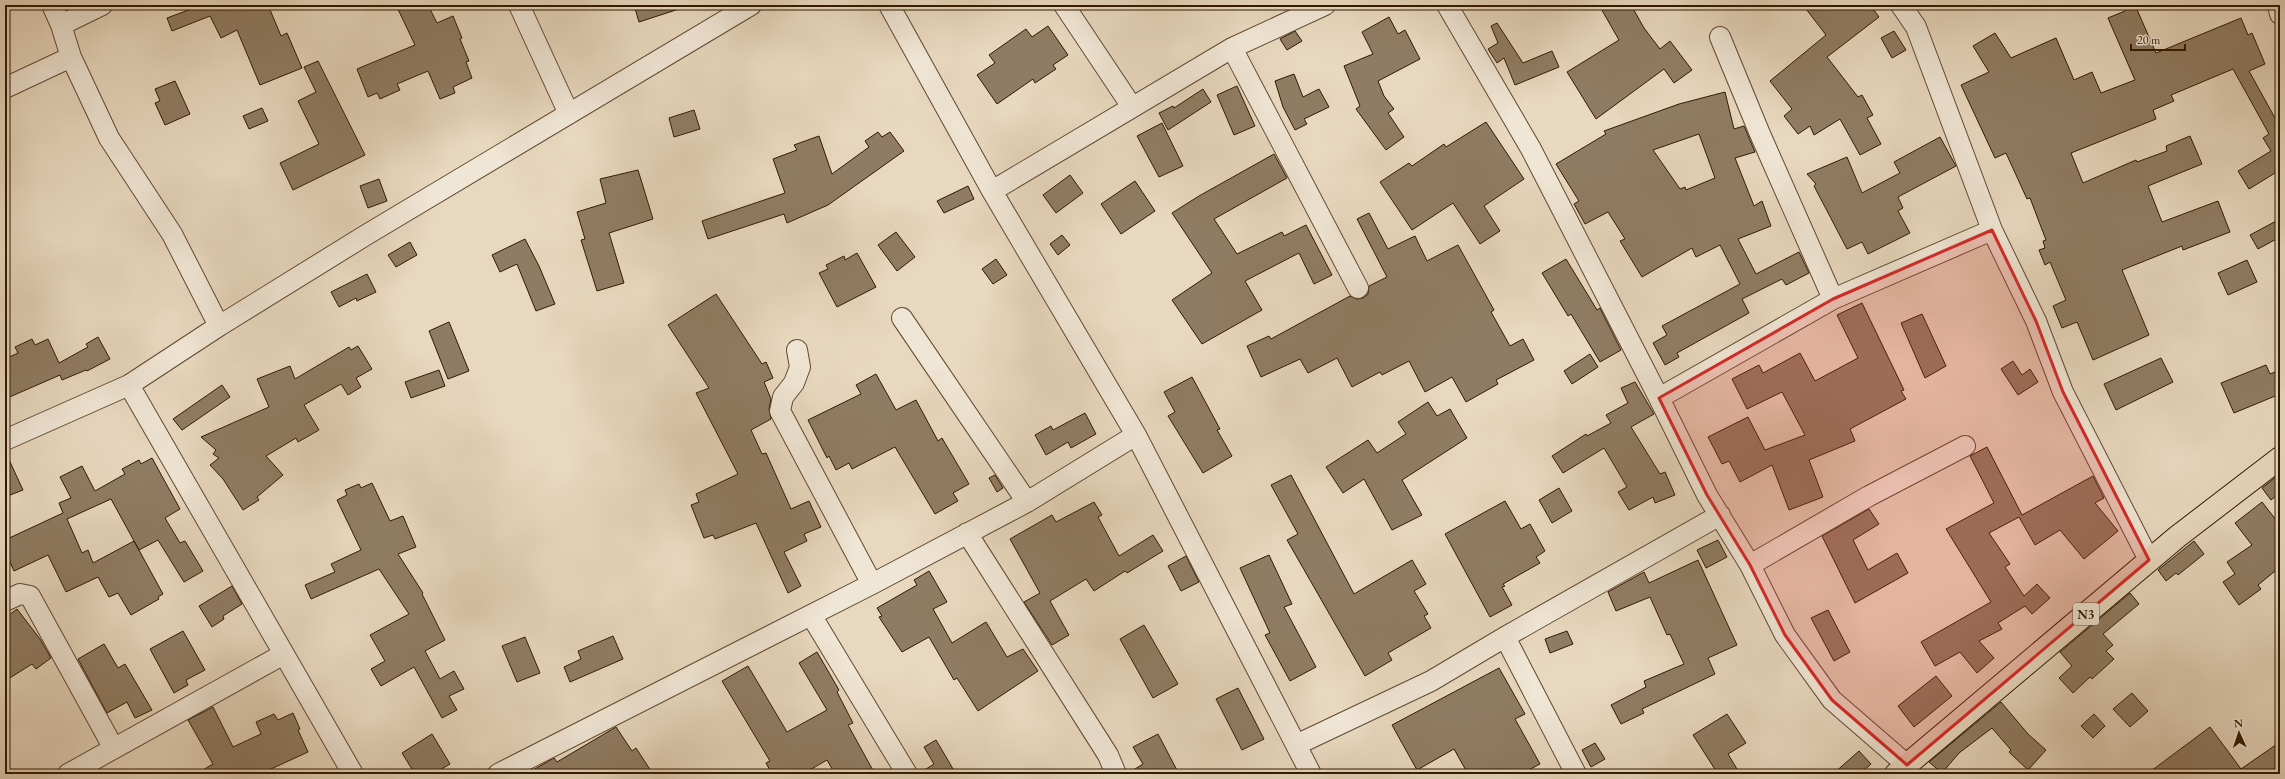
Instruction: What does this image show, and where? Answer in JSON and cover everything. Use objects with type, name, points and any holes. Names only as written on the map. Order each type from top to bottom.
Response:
[{"type":"main road","name":"N3","points":[[1901,769],[2149,560],[2280,458]]},
{"type":"street","points":[[52,5],[61,25],[71,57],[110,138],[172,234],[219,326]]},
{"type":"street","points":[[61,25],[102,5]]},
{"type":"street","points":[[518,5],[568,114]]},
{"type":"street","points":[[5,440],[129,385],[219,326],[366,235],[750,5]]},
{"type":"street","points":[[889,5],[992,190],[1136,435],[1311,774]]},
{"type":"street","points":[[1064,5],[1132,107]]},
{"type":"street","points":[[992,190],[1232,48],[1325,5]]},
{"type":"street","points":[[1447,5],[1531,149],[1659,398],[1707,496],[1750,565],[1785,636],[1832,700],[1901,769]]},
{"type":"street","points":[[1902,5],[1916,27],[1992,230],[2036,321],[2063,392],[2149,560]]},
{"type":"street","points":[[2278,5],[2280,14]]},
{"type":"street","points":[[1720,37],[1760,134],[1833,299]]},
{"type":"street","points":[[1232,48],[1358,288]]},
{"type":"street","points":[[5,88],[71,57]]},
{"type":"street","points":[[1659,398],[1833,299],[1992,230]]},
{"type":"street","points":[[902,318],[1027,502]]},
{"type":"street","points":[[797,350],[800,367],[794,383],[783,398],[780,411],[872,584]]},
{"type":"street","points":[[129,385],[353,774]]},
{"type":"street","points":[[498,774],[872,584],[1027,502],[1136,435]]},
{"type":"street","points":[[1750,565],[1869,496],[1965,446]]},
{"type":"street","points":[[1296,745],[1431,681],[1505,637],[1720,515]]},
{"type":"street","points":[[967,533],[1108,755],[1116,774]]},
{"type":"street","points":[[5,601],[20,594],[30,596],[113,747]]},
{"type":"street","points":[[810,615],[907,774]]},
{"type":"street","points":[[1505,637],[1576,774]]},
{"type":"street","points":[[68,774],[113,747],[284,654]]},
{"type":"highlighted area","points":[[1992,230],[2036,321],[2063,392],[2149,560],[1907,765],[1832,700],[1785,635],[1750,565],[1707,495],[1659,398],[1833,299]]},
{"type":"building","points":[[202,5],[268,5],[281,36],[287,33],[302,68],[260,85],[237,30],[221,38],[210,16],[172,31],[167,18]]},
{"type":"building","points":[[396,5],[428,5],[437,23],[453,16],[462,38],[460,39],[469,61],[466,62],[472,78],[453,87],[455,93],[440,99],[428,71],[397,84],[400,90],[380,99],[377,93],[368,97],[357,69],[415,45]]},
{"type":"building","points":[[634,5],[682,5],[682,8],[639,22]]},
{"type":"building","points":[[1599,5],[1631,5],[1644,28],[1660,49],[1670,41],[1692,70],[1674,83],[1664,69],[1596,119],[1567,72],[1619,40]]},
{"type":"building","points":[[1803,5],[1870,5],[1879,17],[1827,57],[1858,97],[1862,95],[1873,115],[1867,118],[1881,144],[1860,155],[1840,119],[1814,135],[1810,126],[1798,134],[1784,116],[1792,109],[1770,81],[1826,35]]},
{"type":"building","points":[[2126,5],[2135,5],[2156,53],[2241,18],[2248,35],[2252,33],[2265,64],[2249,71],[2280,127],[2280,170],[2249,189],[2238,171],[2271,151],[2263,138],[2269,134],[2233,69],[2171,95],[2174,101],[2153,110],[2156,119],[2071,153],[2083,183],[2136,160],[2137,162],[2167,151],[2166,146],[2190,136],[2202,164],[2148,186],[2162,222],[2218,201],[2230,232],[2183,250],[2182,246],[2122,270],[2149,335],[2093,360],[2077,322],[2062,328],[2053,306],[2066,300],[2050,262],[2045,265],[2039,250],[2045,248],[2043,241],[2046,240],[2030,198],[2027,199],[2006,153],[1995,158],[1961,85],[1989,72],[1973,46],[1995,33],[2011,58],[2056,38],[2074,80],[2092,72],[2101,93],[2135,80],[2108,18],[2125,11]]},
{"type":"building","points":[[1389,17],[1398,34],[1405,30],[1420,59],[1378,81],[1384,96],[1394,109],[1388,113],[1404,137],[1386,150],[1356,109],[1360,106],[1344,66],[1373,54],[1362,32]]},
{"type":"building","points":[[1497,23],[1523,63],[1552,51],[1559,67],[1515,85],[1504,58],[1497,63],[1488,49],[1498,43],[1491,26]]},
{"type":"building","points":[[1048,26],[1068,55],[1053,65],[1056,69],[1035,83],[1033,79],[997,104],[977,75],[995,63],[989,55],[1026,29],[1032,37]]},
{"type":"building","points":[[1295,31],[1302,41],[1287,50],[1280,39]]},
{"type":"building","points":[[1894,31],[1906,50],[1892,58],[1881,38]]},
{"type":"building","points":[[318,61],[365,155],[293,190],[280,163],[319,144],[298,101],[316,92],[304,67]]},
{"type":"building","points":[[1294,74],[1303,97],[1319,89],[1329,107],[1304,119],[1307,124],[1295,130],[1283,107],[1275,81]]},
{"type":"building","points":[[175,81],[190,114],[165,125],[155,103],[160,101],[155,89]]},
{"type":"building","points":[[1237,86],[1255,126],[1234,135],[1217,95]]},
{"type":"building","points":[[1203,89],[1211,102],[1168,130],[1159,113],[1173,106],[1174,108]]},
{"type":"building","points":[[1725,92],[1734,129],[1744,126],[1755,152],[1735,158],[1754,206],[1762,201],[1771,226],[1738,239],[1756,274],[1799,252],[1809,273],[1786,285],[1782,279],[1742,299],[1749,313],[1677,353],[1679,357],[1665,365],[1653,343],[1667,335],[1662,326],[1740,284],[1720,245],[1696,257],[1692,248],[1642,277],[1620,241],[1625,239],[1608,212],[1585,224],[1574,204],[1579,201],[1556,164],[1606,134],[1604,131],[1679,104]],"holes":[[[1699,134],[1715,178],[1686,190],[1685,187],[1680,189],[1653,150]]]},
{"type":"building","points":[[262,108],[268,121],[249,129],[243,116]]},
{"type":"building","points":[[694,110],[700,129],[674,137],[669,118]]},
{"type":"building","points":[[1486,122],[1524,179],[1484,206],[1500,231],[1480,244],[1453,203],[1412,230],[1380,182],[1409,163],[1412,166],[1444,144],[1446,147]]},
{"type":"building","points":[[1162,123],[1183,166],[1159,177],[1137,136]]},
{"type":"building","points":[[878,132],[882,137],[890,132],[904,151],[828,205],[787,223],[784,214],[708,239],[702,221],[785,193],[773,159],[797,150],[794,145],[819,136],[832,174],[869,147],[865,141]]},
{"type":"building","points":[[1940,137],[1956,166],[1898,197],[1903,208],[1898,211],[1910,233],[1868,254],[1862,242],[1847,249],[1814,186],[1816,184],[1807,174],[1847,157],[1862,193],[1900,173],[1894,162]]},
{"type":"building","points":[[1274,154],[1287,178],[1214,219],[1237,254],[1282,232],[1284,236],[1306,225],[1332,275],[1314,284],[1299,253],[1245,281],[1262,310],[1202,344],[1172,300],[1212,273],[1172,213]]},
{"type":"building","points":[[638,170],[653,219],[609,233],[624,283],[597,291],[581,240],[585,239],[577,212],[606,203],[600,179]]},
{"type":"building","points":[[1070,175],[1083,193],[1056,213],[1043,195]]},
{"type":"building","points":[[379,179],[387,201],[368,208],[360,186]]},
{"type":"building","points":[[1135,181],[1155,211],[1121,234],[1101,204]]},
{"type":"building","points":[[968,186],[974,199],[944,213],[937,201]]},
{"type":"building","points":[[1369,213],[1388,249],[1415,236],[1427,261],[1458,245],[1494,310],[1491,312],[1510,346],[1523,339],[1534,360],[1496,380],[1498,384],[1466,402],[1452,377],[1425,392],[1409,361],[1382,375],[1380,372],[1352,387],[1337,358],[1308,373],[1300,359],[1261,377],[1247,346],[1269,336],[1271,339],[1350,296],[1357,299],[1363,298],[1368,294],[1369,286],[1387,277],[1357,219]]},
{"type":"building","points":[[2280,219],[2280,237],[2258,249],[2250,235]]},
{"type":"building","points":[[896,232],[915,257],[897,271],[878,245]]},
{"type":"building","points":[[1062,235],[1070,245],[1058,255],[1050,244]]},
{"type":"building","points":[[525,239],[539,266],[555,304],[536,311],[517,264],[500,272],[492,255]]},
{"type":"building","points":[[410,242],[417,255],[396,267],[388,255]]},
{"type":"building","points":[[857,253],[876,287],[837,307],[819,273],[828,269],[826,265],[844,256],[845,260]]},
{"type":"building","points":[[996,259],[1007,275],[993,284],[982,269]]},
{"type":"building","points":[[1566,259],[1597,310],[1600,308],[1621,350],[1600,362],[1571,314],[1568,316],[1542,273]]},
{"type":"building","points":[[2247,260],[2257,282],[2228,295],[2218,273]]},
{"type":"building","points":[[367,274],[376,292],[357,301],[356,298],[339,307],[331,292]]},
{"type":"building","points":[[716,294],[762,364],[766,362],[773,378],[764,382],[771,399],[769,409],[771,419],[751,430],[762,454],[766,453],[791,509],[809,501],[821,527],[804,534],[807,541],[784,552],[801,586],[788,593],[756,523],[715,539],[713,535],[704,538],[691,505],[699,502],[696,494],[738,474],[696,393],[709,388],[668,325]]},
{"type":"building","points":[[1862,303],[1904,390],[1901,391],[1906,399],[1850,429],[1855,441],[1809,460],[1823,497],[1789,510],[1772,465],[1740,482],[1729,461],[1722,464],[1708,437],[1748,417],[1765,450],[1805,435],[1782,392],[1747,409],[1732,379],[1759,365],[1763,373],[1800,353],[1815,381],[1858,358],[1837,315]]},
{"type":"building","points":[[1922,314],[1946,366],[1925,378],[1901,323]]},
{"type":"building","points":[[449,322],[469,371],[448,379],[429,331]]},
{"type":"building","points":[[98,337],[110,359],[87,371],[86,370],[62,380],[60,375],[5,399],[5,359],[18,353],[15,347],[32,339],[35,345],[48,339],[59,363],[88,347],[86,344]]},
{"type":"building","points":[[358,346],[372,369],[356,378],[361,387],[348,395],[341,384],[304,405],[319,430],[298,442],[296,438],[266,456],[283,475],[257,497],[259,500],[243,510],[223,479],[210,465],[219,458],[213,454],[216,450],[201,437],[269,407],[257,379],[290,366],[295,379],[349,347],[351,350]]},
{"type":"building","points":[[1590,354],[1598,367],[1572,384],[1564,371]]},
{"type":"building","points":[[2161,358],[2173,382],[2116,410],[2104,384]]},
{"type":"building","points":[[2013,361],[2022,375],[2030,369],[2038,382],[2018,395],[2001,369]]},
{"type":"building","points":[[2266,365],[2270,374],[2280,370],[2280,394],[2234,413],[2221,383]]},
{"type":"building","points":[[439,370],[445,386],[411,398],[405,382]]},
{"type":"building","points":[[876,374],[896,410],[916,400],[938,441],[942,438],[969,484],[953,493],[958,501],[935,514],[895,447],[852,469],[849,463],[836,470],[829,456],[827,458],[808,420],[861,394],[856,385]]},
{"type":"building","points":[[1192,377],[1220,429],[1217,430],[1232,456],[1203,473],[1168,416],[1175,412],[1164,392]]},
{"type":"building","points":[[1635,382],[1654,414],[1631,427],[1660,474],[1665,472],[1675,495],[1655,503],[1653,497],[1629,510],[1618,492],[1627,487],[1604,448],[1563,473],[1552,456],[1586,434],[1587,436],[1611,423],[1606,415],[1628,403],[1621,388]]},
{"type":"building","points":[[222,385],[230,397],[182,430],[173,419]]},
{"type":"building","points":[[1428,402],[1437,416],[1450,409],[1467,438],[1402,480],[1422,515],[1392,530],[1364,479],[1343,493],[1326,467],[1368,440],[1377,453],[1406,434],[1398,422]]},
{"type":"building","points":[[1085,413],[1096,434],[1071,448],[1068,442],[1046,455],[1035,435],[1051,426],[1053,430]]},
{"type":"building","points":[[1987,447],[2022,515],[2093,476],[2104,498],[2095,503],[2118,531],[2084,559],[2060,530],[2035,545],[2019,517],[1989,533],[2010,564],[2005,567],[2024,596],[2037,584],[2050,598],[2032,614],[2025,606],[1998,623],[2002,629],[1979,641],[1994,658],[1977,673],[1960,652],[1935,666],[1921,642],[1991,602],[1946,529],[1994,503],[1970,456]]},
{"type":"building","points":[[5,451],[23,490],[5,497]]},
{"type":"building","points":[[152,458],[180,509],[165,518],[180,543],[185,541],[203,571],[184,582],[158,540],[139,550],[111,499],[67,519],[82,553],[88,550],[93,563],[134,541],[163,594],[158,597],[159,599],[131,615],[118,593],[109,597],[98,577],[66,592],[48,555],[14,571],[5,551],[5,540],[63,513],[59,503],[71,498],[60,477],[82,466],[95,491],[125,474],[122,469],[139,460],[141,464]]},
{"type":"building","points":[[2280,474],[2280,493],[2271,500],[2262,488]]},
{"type":"building","points":[[995,475],[1003,488],[997,492],[989,478]]},
{"type":"building","points":[[1291,475],[1354,594],[1412,560],[1426,584],[1414,591],[1428,614],[1424,616],[1431,628],[1388,653],[1392,660],[1365,676],[1287,540],[1298,534],[1271,485]]},
{"type":"building","points":[[372,483],[390,521],[403,516],[416,547],[398,554],[423,593],[422,594],[445,640],[425,651],[440,679],[454,671],[464,689],[449,696],[457,710],[442,718],[414,667],[381,686],[371,669],[385,661],[370,635],[409,614],[379,569],[311,599],[305,585],[335,572],[331,564],[361,550],[337,500],[347,495],[345,490],[359,484],[361,488]]},
{"type":"building","points":[[1559,488],[1572,511],[1552,523],[1539,500]]},
{"type":"building","points":[[1505,501],[1521,529],[1530,524],[1545,551],[1536,557],[1540,563],[1503,584],[1505,586],[1502,587],[1512,605],[1490,617],[1445,534]]},
{"type":"building","points":[[1094,502],[1102,515],[1098,517],[1119,556],[1153,535],[1163,551],[1127,573],[1125,571],[1094,591],[1086,579],[1050,601],[1069,635],[1052,645],[1024,602],[1040,593],[1010,539],[1052,515],[1056,522]]},
{"type":"building","points":[[2262,502],[2280,525],[2280,567],[2258,585],[2261,589],[2239,605],[2223,582],[2235,574],[2227,562],[2252,545],[2235,523]]},
{"type":"building","points":[[1869,509],[1879,524],[1853,540],[1868,570],[1897,553],[1908,573],[1855,603],[1822,536]]},
{"type":"building","points":[[1718,540],[1727,557],[1706,568],[1697,550]]},
{"type":"building","points":[[2194,541],[2204,554],[2178,575],[2176,573],[2166,581],[2158,570]]},
{"type":"building","points":[[1269,555],[1292,604],[1284,607],[1316,667],[1290,681],[1265,635],[1270,633],[1240,568]]},
{"type":"building","points":[[1186,556],[1199,582],[1181,591],[1168,566]]},
{"type":"building","points":[[1698,560],[1737,645],[1708,658],[1715,674],[1642,709],[1644,713],[1621,724],[1611,705],[1646,687],[1644,681],[1684,664],[1670,634],[1667,635],[1650,597],[1616,611],[1608,592],[1644,572],[1649,583]]},
{"type":"building","points":[[929,571],[947,602],[933,609],[952,643],[986,622],[1007,657],[1023,649],[1038,671],[978,711],[957,678],[954,680],[929,637],[902,652],[879,617],[882,616],[877,608],[917,585],[914,580]]},
{"type":"building","points":[[232,586],[242,604],[223,616],[224,619],[212,627],[199,606]]},
{"type":"building","points":[[2130,593],[2139,604],[2103,634],[2113,645],[2106,651],[2114,659],[2092,679],[2090,677],[2073,693],[2059,678],[2072,666],[2060,652]]},
{"type":"building","points":[[17,609],[40,639],[51,658],[36,669],[32,664],[5,681],[5,618]]},
{"type":"building","points":[[1828,610],[1850,652],[1834,661],[1811,618]]},
{"type":"building","points":[[1144,625],[1178,684],[1153,698],[1120,639]]},
{"type":"building","points":[[183,631],[205,670],[186,680],[188,685],[174,693],[150,649]]},
{"type":"building","points":[[1567,631],[1573,644],[1550,653],[1545,639]]},
{"type":"building","points":[[613,636],[623,659],[570,682],[564,667],[581,659],[578,651]]},
{"type":"building","points":[[525,637],[540,673],[517,682],[502,646]]},
{"type":"building","points":[[104,644],[118,668],[125,664],[152,710],[135,718],[127,702],[107,713],[78,659]]},
{"type":"building","points":[[817,652],[839,690],[837,692],[853,723],[848,725],[875,774],[835,774],[827,760],[803,774],[772,774],[766,763],[770,761],[722,681],[748,666],[787,732],[827,710],[799,663]]},
{"type":"building","points":[[1499,668],[1525,714],[1515,719],[1540,764],[1521,774],[1468,774],[1454,749],[1417,770],[1392,725]]},
{"type":"building","points":[[1936,676],[1952,696],[1914,727],[1898,706]]},
{"type":"building","points":[[1238,688],[1264,739],[1242,750],[1216,699]]},
{"type":"building","points":[[2132,693],[2148,711],[2130,727],[2113,709]]},
{"type":"building","points":[[2001,702],[2028,734],[2046,750],[2028,770],[2009,752],[2011,750],[1992,728],[1959,753],[1942,773],[1929,762]]},
{"type":"building","points":[[213,707],[233,747],[261,734],[256,722],[274,714],[278,720],[293,713],[300,729],[298,730],[308,752],[260,774],[196,774],[213,764],[188,720]]},
{"type":"building","points":[[1727,714],[1746,743],[1728,754],[1740,774],[1718,774],[1693,735]]},
{"type":"building","points":[[2094,714],[2105,726],[2093,738],[2081,726]]},
{"type":"building","points":[[616,727],[632,751],[636,748],[653,774],[526,774],[554,758],[557,762]]},
{"type":"building","points":[[2210,727],[2241,769],[2280,742],[2280,774],[2147,774]]},
{"type":"building","points":[[432,734],[450,764],[433,774],[415,774],[402,753]]},
{"type":"building","points":[[1158,734],[1179,774],[1127,774],[1143,764],[1133,747]]},
{"type":"building","points":[[936,740],[956,774],[918,774],[934,764],[924,747]]},
{"type":"building","points":[[1595,743],[1605,759],[1591,767],[1582,750]]},
{"type":"building","points":[[1859,751],[1871,764],[1860,774],[1833,774]]}]
